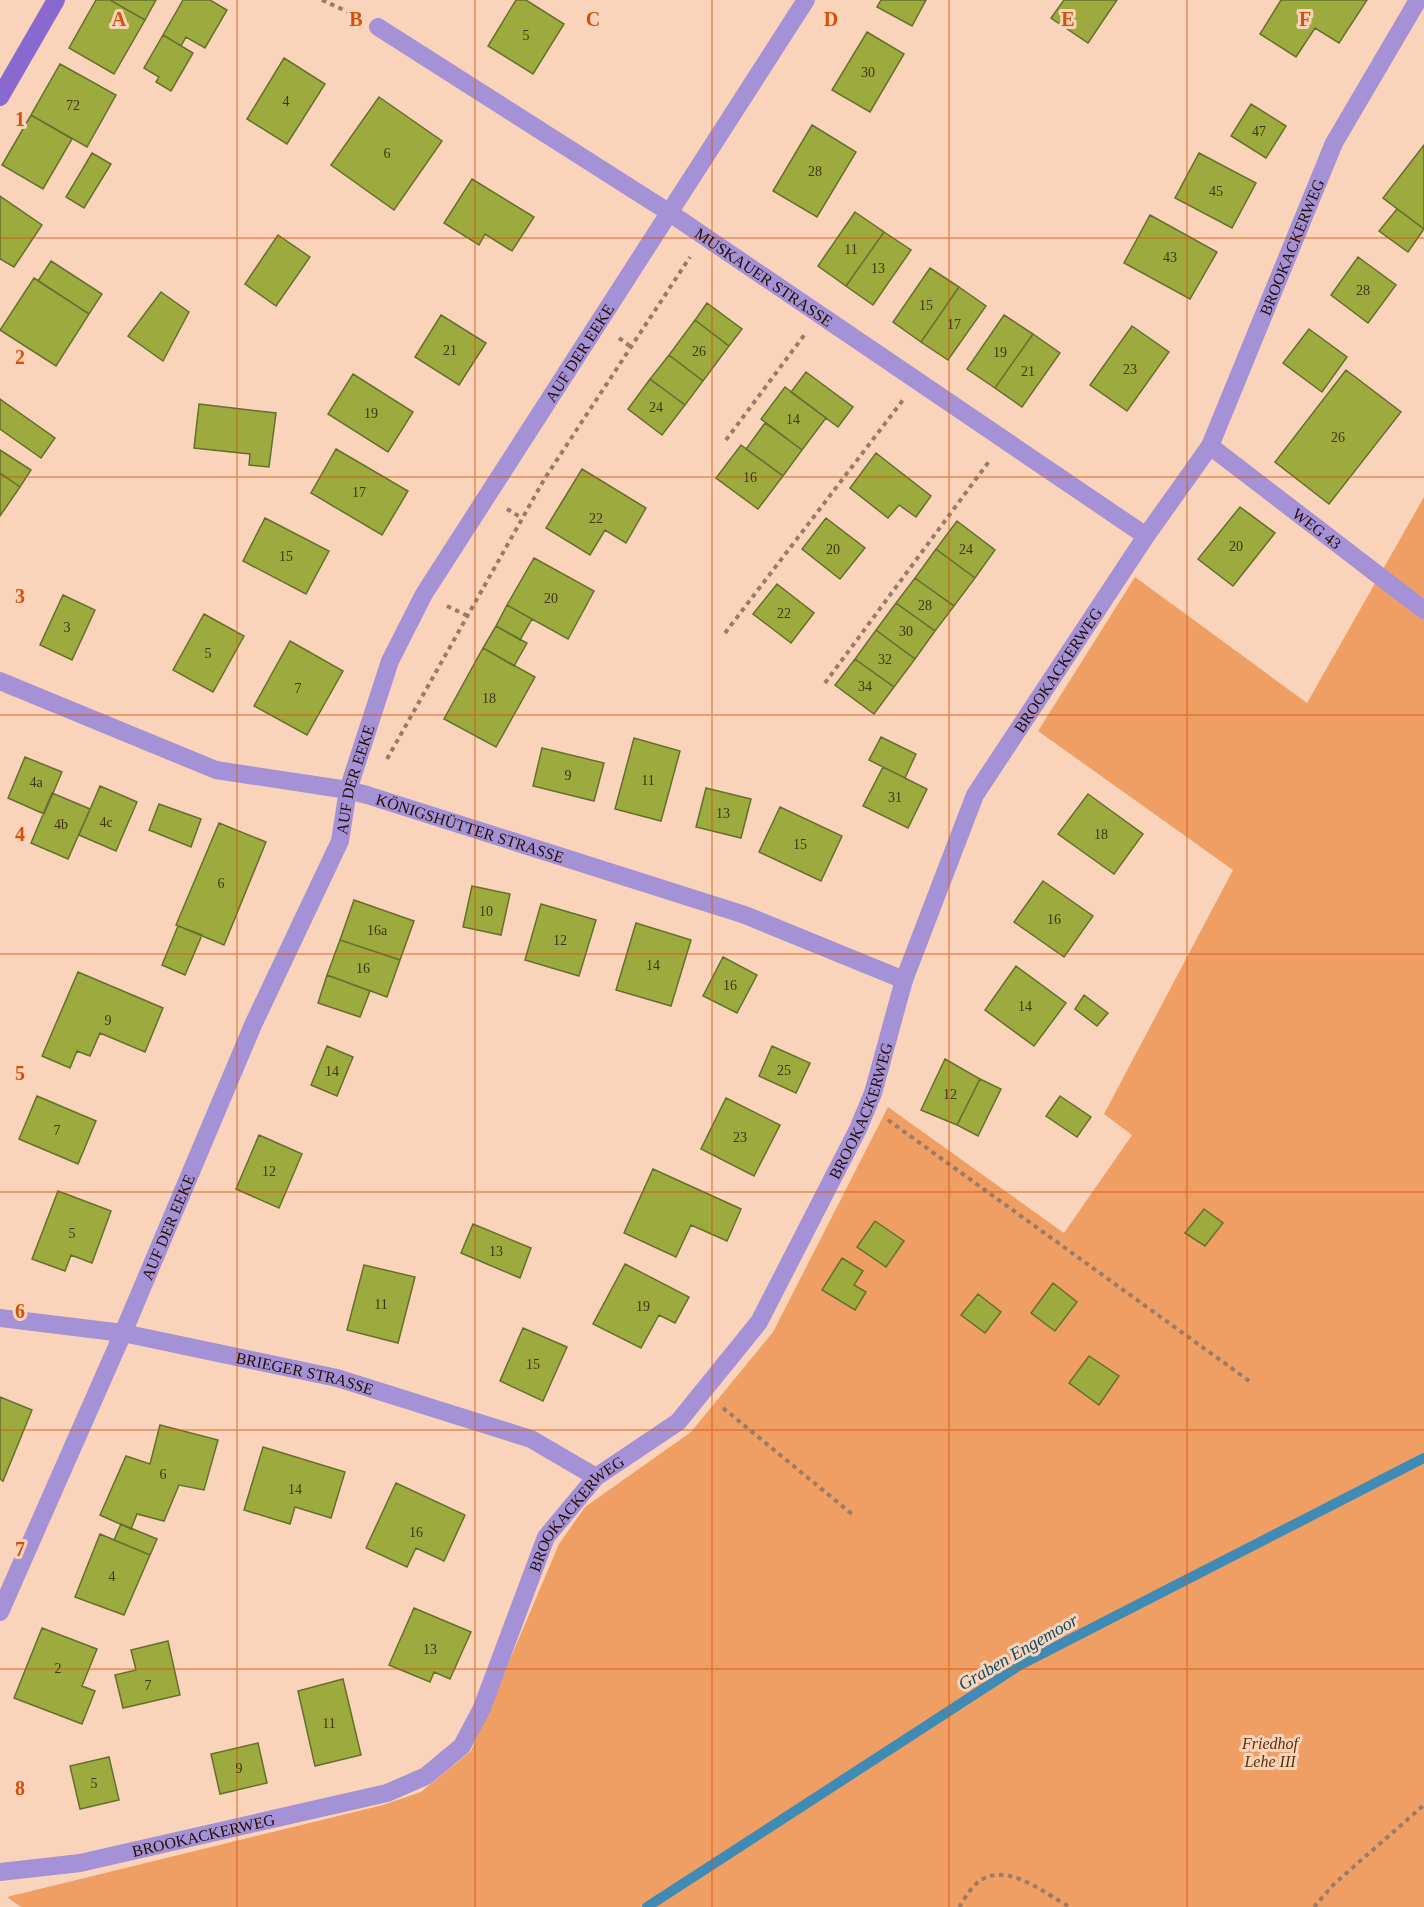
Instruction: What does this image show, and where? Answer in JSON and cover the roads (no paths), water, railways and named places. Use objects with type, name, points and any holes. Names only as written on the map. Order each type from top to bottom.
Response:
[{"type":"street","points":[[0,97],[56,0]]},
{"type":"street","name":"AUF DER EEKE","points":[[0,1612],[123,1333],[253,1024],[340,841],[348,790],[390,661],[424,594],[806,0]]},
{"type":"street","name":"BROOKACKERWEG","points":[[0,1872],[80,1863],[387,1792],[426,1776],[462,1746],[482,1708],[546,1537],[596,1477],[678,1422],[759,1322],[867,1106],[904,980],[975,795],[1146,536],[1210,446],[1334,142],[1418,0]]},
{"type":"street","name":"MUSKAUER STRASSE","points":[[378,27],[670,213],[1146,536]]},
{"type":"street","name":"WEG 43","points":[[1210,446],[1424,610]]},
{"type":"street","name":"KÖNIGSHÜTTER STRASSE","points":[[0,681],[216,770],[348,790],[367,795],[745,915],[904,980]]},
{"type":"street","name":"BRIEGER STRASSE","points":[[0,1318],[123,1333],[337,1378],[531,1439],[596,1477]]},
{"type":"waterway","name":"Graben Engemoor","points":[[647,1907],[1020,1665],[1424,1458]]},
{"type":"park label","name":"Friedhof Lehe III","points":[[1270,1752]]}]
